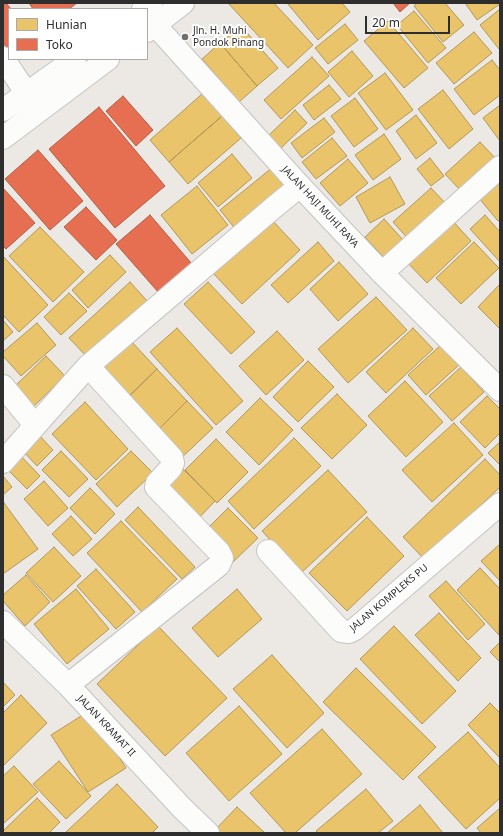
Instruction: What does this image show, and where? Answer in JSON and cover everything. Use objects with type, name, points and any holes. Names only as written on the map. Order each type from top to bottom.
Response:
[{"type":"street","points":[[148,21],[151,3]]},
{"type":"street","points":[[148,21],[183,3]]},
{"type":"street","name":"JALAN HAJI MUHI RAYA","points":[[148,21],[382,273],[500,390]]},
{"type":"street","points":[[3,58],[27,94]]},
{"type":"street","points":[[3,110],[74,60]]},
{"type":"street","points":[[3,138],[107,60]]},
{"type":"street","points":[[382,273],[500,167]]},
{"type":"street","points":[[3,462],[88,366],[300,186]]},
{"type":"street","points":[[68,685],[219,565],[222,558],[219,552],[156,487],[157,483],[171,468],[173,463],[172,458],[88,366]]},
{"type":"street","points":[[3,386],[35,425]]},
{"type":"street","name":"JALAN KOMPLEKS PU","points":[[268,551],[341,630],[349,632],[355,629],[500,504]]},
{"type":"street","name":"JALAN KRAMAT II","points":[[3,622],[68,685],[182,808],[208,833]]},
{"type":"building: Hunian","points":[[228,3],[274,3],[313,45],[288,68]]},
{"type":"building: Hunian","points":[[287,3],[342,3],[350,12],[318,40]]},
{"type":"building: Hunian","points":[[417,3],[445,3],[464,25],[443,42],[414,6]]},
{"type":"building: Hunian","points":[[465,3],[500,3],[500,4],[477,20]]},
{"type":"building: Hunian","points":[[500,9],[500,48],[499,49],[480,25]]},
{"type":"building: Hunian","points":[[414,11],[446,48],[428,63],[397,25]]},
{"type":"building: Hunian","points":[[388,21],[428,68],[404,88],[364,41]]},
{"type":"building: Hunian","points":[[345,24],[358,40],[328,64],[315,48]]},
{"type":"building: Hunian","points":[[241,26],[278,68],[257,86],[220,43]]},
{"type":"building: Hunian","points":[[474,32],[492,53],[454,84],[436,63]]},
{"type":"building: Hunian","points":[[220,43],[257,86],[239,102],[202,59]]},
{"type":"building: Hunian","points":[[352,51],[373,76],[349,97],[328,72]]},
{"type":"building: Hunian","points":[[312,57],[329,76],[281,119],[264,100]]},
{"type":"building: Hunian","points":[[492,60],[500,70],[500,95],[474,115],[454,89]]},
{"type":"building: Hunian","points":[[385,73],[413,110],[386,130],[358,93]]},
{"type":"building: Hunian","points":[[329,85],[341,99],[314,120],[303,105]]},
{"type":"building: Hunian","points":[[443,90],[473,129],[449,149],[418,109]]},
{"type":"building: Hunian","points":[[202,94],[222,116],[169,162],[150,140]]},
{"type":"building: Hunian","points":[[355,98],[378,129],[354,147],[331,116]]},
{"type":"building: Hunian","points":[[500,105],[500,141],[483,118]]},
{"type":"building: Hunian","points":[[295,110],[307,123],[280,149],[268,136]]},
{"type":"building: Hunian","points":[[416,115],[437,143],[416,159],[396,131]]},
{"type":"building: Hunian","points":[[222,116],[241,138],[188,184],[169,162]]},
{"type":"building: Hunian","points":[[324,118],[335,132],[302,158],[291,143]]},
{"type":"building: Hunian","points":[[384,134],[401,159],[373,180],[355,155]]},
{"type":"building: Hunian","points":[[332,138],[347,156],[316,179],[302,162]]},
{"type":"building: Hunian","points":[[480,142],[497,160],[462,192],[445,174]]},
{"type":"building: Hunian","points":[[232,154],[252,178],[218,207],[198,183]]},
{"type":"building: Hunian","points":[[430,158],[444,176],[431,186],[417,169]]},
{"type":"building: Hunian","points":[[348,159],[368,183],[340,206],[320,183]]},
{"type":"building: Hunian","points":[[273,167],[290,188],[237,231],[220,210]]},
{"type":"building: Hunian","points":[[390,177],[405,204],[370,223],[356,197]]},
{"type":"building: Hunian","points":[[500,178],[500,220],[498,221],[478,197]]},
{"type":"building: Hunian","points":[[197,186],[228,225],[192,254],[161,215]]},
{"type":"building: Hunian","points":[[431,188],[449,207],[411,242],[393,222]]},
{"type":"building: Hunian","points":[[485,215],[500,232],[500,262],[470,229]]},
{"type":"building: Hunian","points":[[450,218],[471,241],[427,283],[405,260]]},
{"type":"building: Hunian","points":[[384,219],[405,242],[386,260],[365,237]]},
{"type":"building: Hunian","points":[[272,220],[300,250],[242,304],[213,273]]},
{"type":"building: Hunian","points":[[40,227],[84,272],[53,302],[9,256]]},
{"type":"building: Hunian","points":[[318,242],[334,261],[288,303],[271,285]]},
{"type":"building: Hunian","points":[[474,242],[499,268],[461,304],[436,278]]},
{"type":"building: Hunian","points":[[110,255],[126,272],[88,308],[72,290]]},
{"type":"building: Hunian","points":[[3,256],[48,305],[19,332],[3,315]]},
{"type":"building: Hunian","points":[[339,262],[368,294],[338,321],[310,289]]},
{"type":"building: Hunian","points":[[130,282],[148,302],[88,358],[69,338]]},
{"type":"building: Hunian","points":[[208,282],[255,332],[231,354],[184,304]]},
{"type":"building: Hunian","points":[[500,284],[500,329],[478,307]]},
{"type":"building: Hunian","points":[[69,293],[87,311],[61,335],[44,317]]},
{"type":"building: Hunian","points":[[376,297],[407,330],[348,383],[318,349]]},
{"type":"building: Hunian","points":[[3,320],[13,332],[3,341]]},
{"type":"building: Hunian","points":[[37,323],[56,345],[21,376],[3,356],[3,352]]},
{"type":"building: Hunian","points":[[177,328],[243,401],[216,425],[150,352]]},
{"type":"building: Hunian","points":[[413,328],[433,349],[386,393],[366,372]]},
{"type":"building: Hunian","points":[[277,331],[304,360],[266,395],[239,366]]},
{"type":"building: Hunian","points":[[131,341],[157,369],[124,401],[97,373]]},
{"type":"building: Hunian","points":[[442,344],[460,364],[426,395],[408,375]]},
{"type":"building: Hunian","points":[[46,356],[65,376],[32,408],[13,388]]},
{"type":"building: Hunian","points":[[308,361],[334,387],[298,422],[273,397]]},
{"type":"building: Hunian","points":[[461,367],[484,392],[452,421],[429,396]]},
{"type":"building: Hunian","points":[[157,369],[187,401],[154,434],[124,401]]},
{"type":"building: Hunian","points":[[405,381],[443,422],[406,457],[368,416]]},
{"type":"building: Hunian","points":[[337,394],[367,425],[332,459],[301,428]]},
{"type":"building: Hunian","points":[[487,396],[500,409],[500,433],[485,448],[460,422]]},
{"type":"building: Hunian","points":[[260,398],[293,430],[259,465],[226,432]]},
{"type":"building: Hunian","points":[[187,401],[213,428],[178,461],[154,434]]},
{"type":"building: Hunian","points":[[85,402],[128,449],[96,480],[52,434]]},
{"type":"building: Hunian","points":[[454,423],[483,455],[432,502],[402,470]]},
{"type":"building: Hunian","points":[[37,433],[53,450],[37,466],[20,448]]},
{"type":"building: Hunian","points":[[294,438],[321,466],[254,529],[228,501]]},
{"type":"building: Hunian","points":[[216,439],[248,472],[217,503],[185,470]]},
{"type":"building: Hunian","points":[[500,442],[500,465],[488,453]]},
{"type":"building: Hunian","points":[[61,451],[88,479],[69,497],[42,470]]},
{"type":"building: Hunian","points":[[131,451],[153,473],[117,507],[96,484]]},
{"type":"building: Hunian","points":[[18,453],[40,476],[27,489],[4,466]]},
{"type":"building: Hunian","points":[[485,459],[500,475],[500,487],[424,559],[403,537]]},
{"type":"building: Hunian","points":[[183,469],[215,501],[197,520],[164,488]]},
{"type":"building: Hunian","points":[[328,470],[367,512],[301,573],[262,531]]},
{"type":"building: Hunian","points":[[3,476],[12,487],[3,495]]},
{"type":"building: Hunian","points":[[44,481],[68,508],[48,526],[24,499]]},
{"type":"building: Hunian","points":[[90,488],[115,514],[95,534],[70,508]]},
{"type":"building: Hunian","points":[[4,503],[38,549],[3,574],[3,504]]},
{"type":"building: Hunian","points":[[138,507],[195,567],[182,579],[125,520]]},
{"type":"building: Hunian","points":[[228,508],[258,538],[233,562],[204,532]]},
{"type":"building: Hunian","points":[[71,516],[92,539],[73,556],[52,534]]},
{"type":"building: Hunian","points":[[367,517],[404,556],[347,611],[309,573]]},
{"type":"building: Hunian","points":[[121,521],[177,579],[142,612],[87,553]]},
{"type":"building: Hunian","points":[[500,544],[500,581],[481,561]]},
{"type":"building: Hunian","points":[[54,547],[81,576],[53,602],[26,573]]},
{"type":"building: Hunian","points":[[480,568],[500,589],[499,635],[457,590]]},
{"type":"building: Hunian","points":[[96,569],[135,612],[116,629],[77,586]]},
{"type":"building: Hunian","points":[[26,575],[50,602],[25,626],[3,601],[3,595]]},
{"type":"building: Hunian","points":[[446,581],[485,624],[468,640],[429,596]]},
{"type":"building: Hunian","points":[[76,589],[109,629],[67,664],[34,624]]},
{"type":"building: Hunian","points":[[237,589],[262,619],[218,657],[192,628]]},
{"type":"building: Hunian","points":[[439,613],[481,658],[458,681],[415,635]]},
{"type":"building: Hunian","points":[[158,626],[227,698],[165,756],[97,684]]},
{"type":"building: Hunian","points":[[394,626],[456,691],[422,724],[360,659]]},
{"type":"building: Hunian","points":[[500,642],[500,662],[490,652]]},
{"type":"building: Hunian","points":[[272,655],[324,713],[287,748],[233,689]]},
{"type":"building: Hunian","points":[[356,668],[436,747],[403,780],[323,702]]},
{"type":"building: Hunian","points":[[3,682],[15,695],[3,707]]},
{"type":"building: Hunian","points":[[21,695],[47,723],[3,766],[3,713]]},
{"type":"building: Hunian","points":[[490,703],[500,713],[500,758],[468,725]]},
{"type":"building: Hunian","points":[[239,706],[282,754],[229,801],[186,753]]},
{"type":"building: Hunian","points":[[89,711],[126,768],[88,792],[51,735]]},
{"type":"building: Hunian","points":[[322,729],[362,774],[295,833],[286,833],[250,793]]},
{"type":"building: Hunian","points":[[468,732],[500,768],[500,798],[466,829],[418,777]]},
{"type":"building: Hunian","points":[[59,761],[91,796],[66,819],[33,784]]},
{"type":"building: Hunian","points":[[14,766],[38,792],[3,824],[3,776]]},
{"type":"building: Hunian","points":[[117,784],[158,827],[152,833],[65,833]]},
{"type":"building: Hunian","points":[[366,789],[393,821],[378,833],[318,833],[316,831]]},
{"type":"building: Hunian","points":[[37,798],[60,822],[49,833],[3,833],[3,831]]},
{"type":"building: Hunian","points":[[420,805],[443,833],[387,833]]},
{"type":"building: Hunian","points":[[237,807],[265,833],[214,833],[213,832]]},
{"type":"building: Hunian","points":[[500,808],[500,833],[481,833],[477,828]]},
{"type":"building: Toko","points":[[3,3],[6,3],[10,8],[8,8],[8,48],[3,43]]},
{"type":"building: Toko","points":[[29,3],[77,3],[70,8],[32,8]]},
{"type":"building: Toko","points":[[393,3],[410,3],[400,12]]},
{"type":"building: Toko","points":[[123,96],[153,130],[136,146],[106,111]]},
{"type":"building: Toko","points":[[99,107],[165,186],[115,228],[49,149]]},
{"type":"building: Toko","points":[[38,150],[83,201],[50,230],[5,179]]},
{"type":"building: Toko","points":[[3,188],[35,223],[6,249],[3,246]]},
{"type":"building: Toko","points":[[86,207],[117,240],[96,260],[64,227]]},
{"type":"building: Toko","points":[[150,215],[192,264],[159,293],[116,244]]},
{"type":"place","name":"Jln. H. Muhi Pondok Pinang","points":[[185,37]]}]
